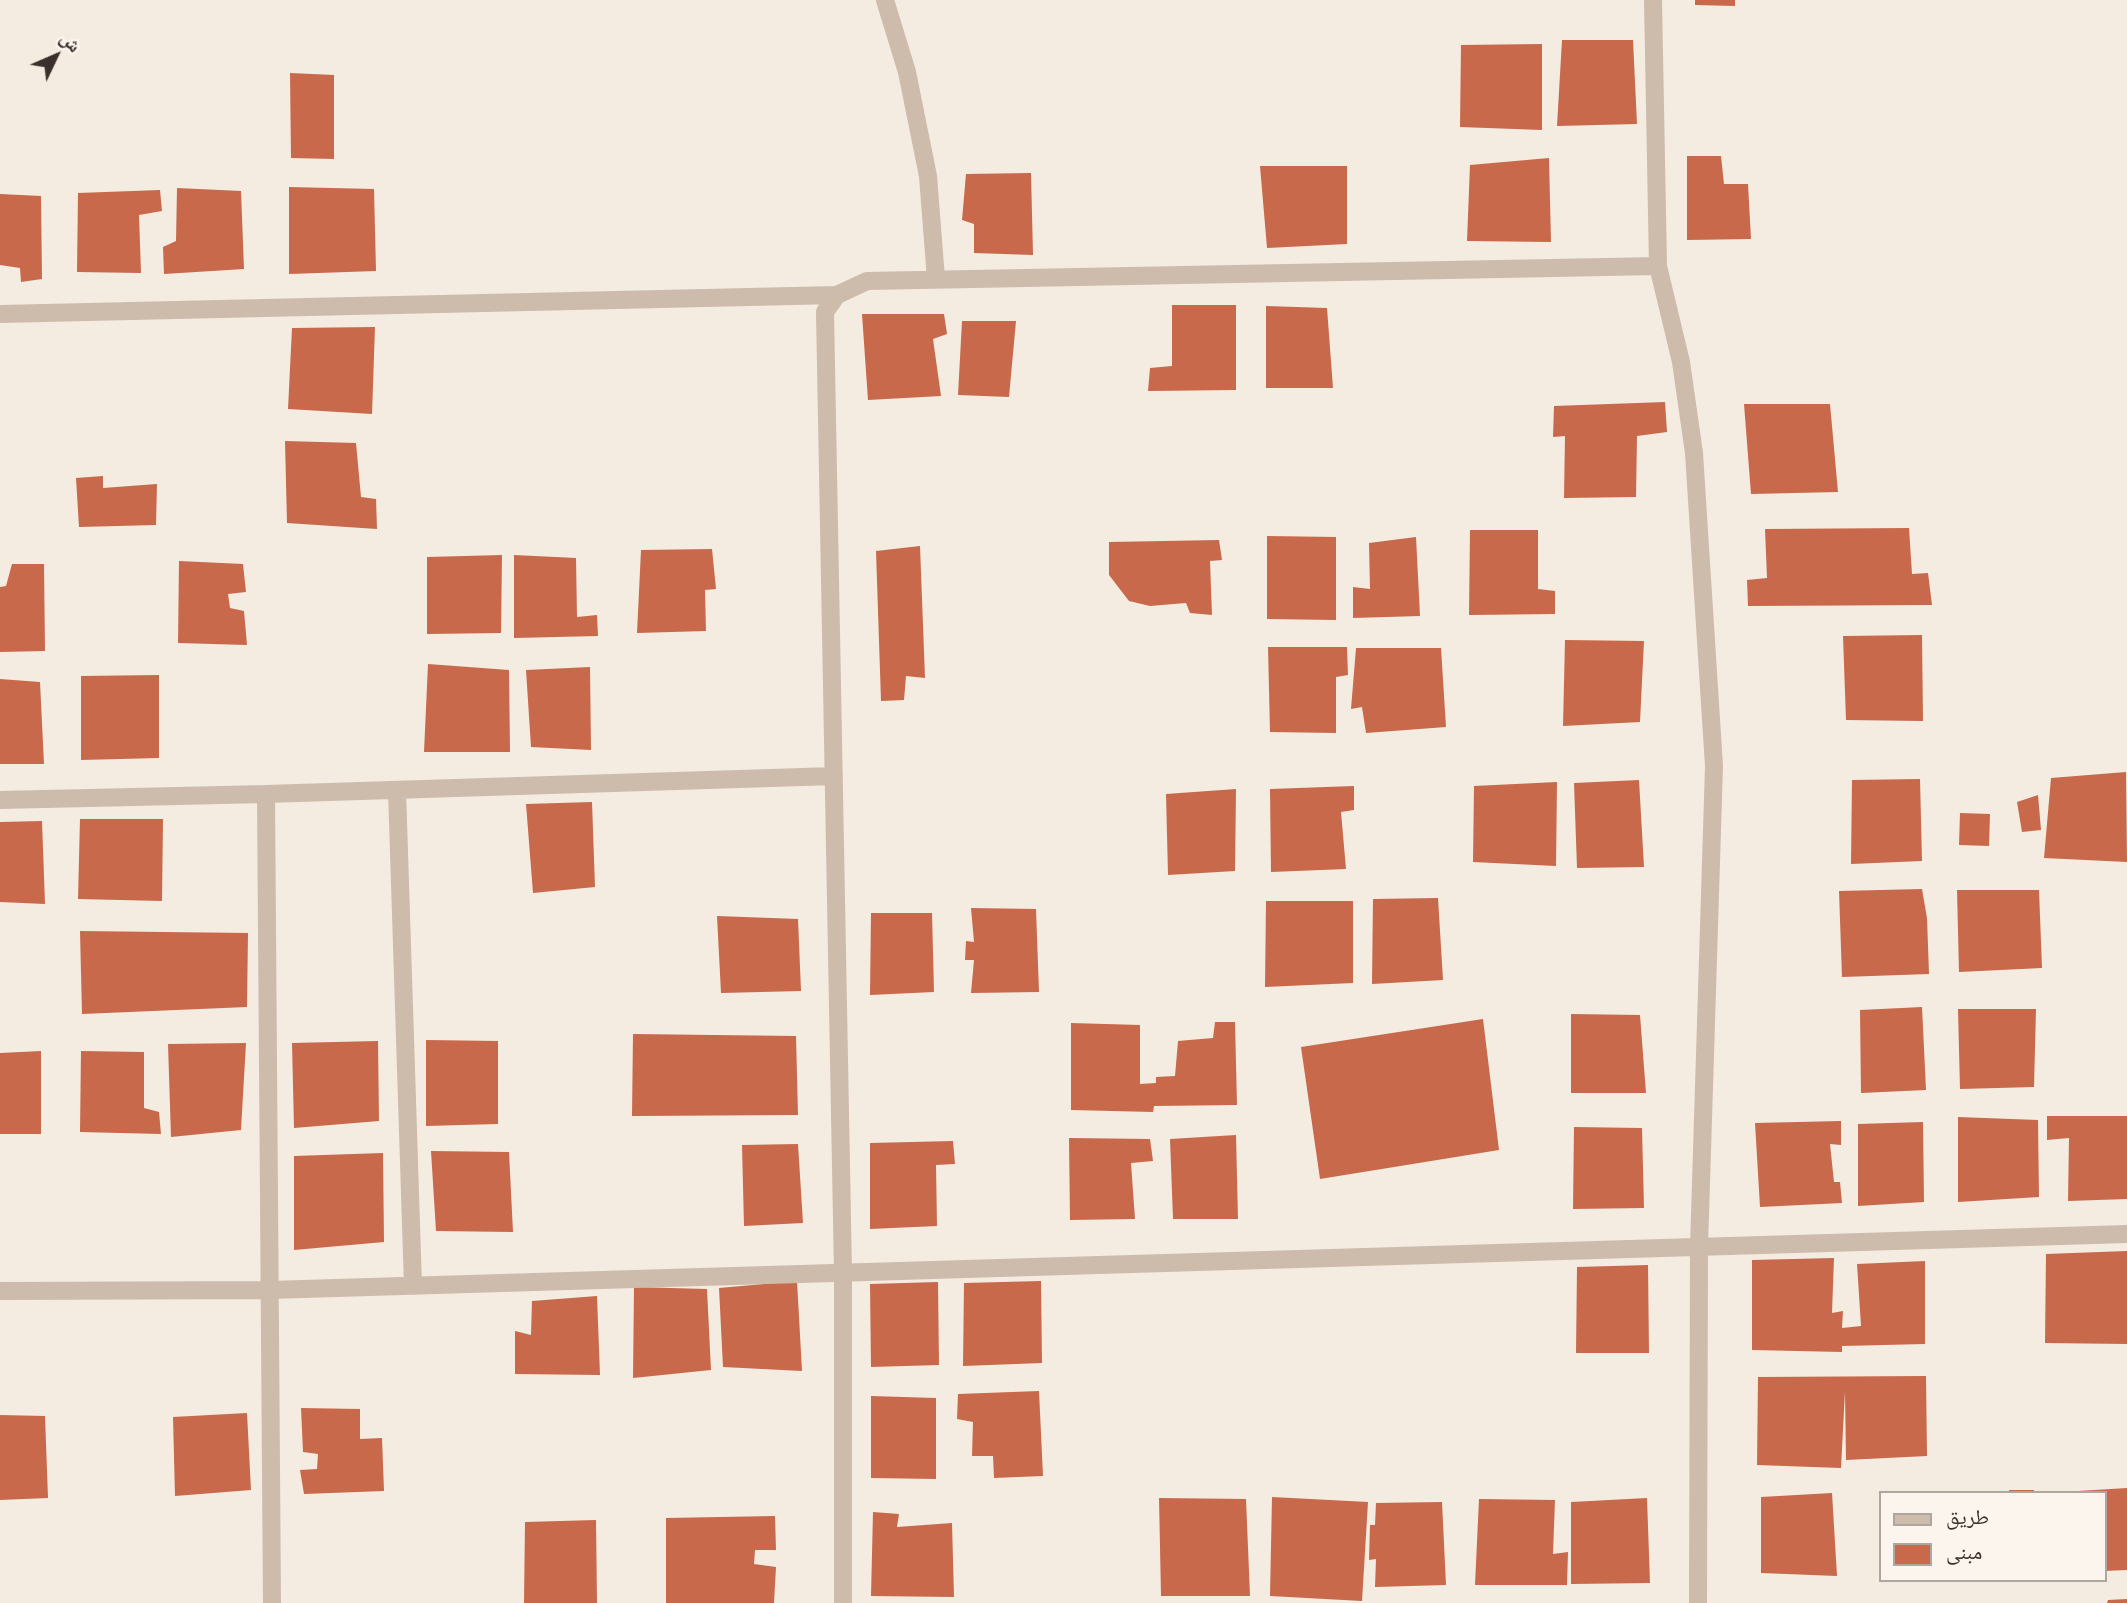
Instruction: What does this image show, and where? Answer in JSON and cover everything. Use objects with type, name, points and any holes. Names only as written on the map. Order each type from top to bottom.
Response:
[{"type":"street","points":[[885,0],[907,72],[928,176],[936,279]]},
{"type":"street","points":[[1653,0],[1658,266],[1681,362],[1694,453],[1714,766],[1699,1247],[1698,1603]]},
{"type":"street","points":[[0,314],[837,295],[867,281],[936,279],[1658,266]]},
{"type":"street","points":[[837,295],[825,312],[843,1273],[843,1603]]},
{"type":"street","points":[[0,800],[834,776]]},
{"type":"street","points":[[397,790],[413,1286]]},
{"type":"street","points":[[266,794],[272,1603]]},
{"type":"street","points":[[0,1292],[270,1290],[2127,1234]]},
{"type":"building","points":[[1695,0],[1735,0],[1735,6],[1695,5]]},
{"type":"building","points":[[1562,40],[1633,40],[1637,124],[1557,126]]},
{"type":"building","points":[[1542,44],[1542,130],[1460,127],[1461,45]]},
{"type":"building","points":[[290,73],[334,75],[334,159],[291,158]]},
{"type":"building","points":[[1687,156],[1721,156],[1724,184],[1748,184],[1751,239],[1687,240]]},
{"type":"building","points":[[1549,158],[1551,242],[1467,241],[1470,165]]},
{"type":"building","points":[[1260,166],[1347,166],[1347,244],[1267,248]]},
{"type":"building","points":[[1031,173],[1033,255],[974,253],[974,224],[962,220],[966,174]]},
{"type":"building","points":[[289,187],[374,189],[376,271],[289,274]]},
{"type":"building","points":[[177,188],[241,191],[244,269],[164,274],[163,247],[176,241]]},
{"type":"building","points":[[160,190],[162,211],[139,215],[141,273],[77,272],[78,193]]},
{"type":"building","points":[[0,194],[41,196],[42,279],[21,282],[20,268],[0,265]]},
{"type":"building","points":[[1172,305],[1236,305],[1236,390],[1148,391],[1150,368],[1172,366]]},
{"type":"building","points":[[1266,306],[1327,308],[1333,388],[1266,388]]},
{"type":"building","points":[[862,314],[944,314],[947,334],[933,339],[941,396],[868,400]]},
{"type":"building","points":[[962,321],[1016,321],[1009,397],[958,395]]},
{"type":"building","points":[[375,327],[372,414],[288,409],[292,328]]},
{"type":"building","points":[[1665,402],[1667,432],[1637,436],[1636,497],[1564,498],[1565,436],[1553,437],[1554,406]]},
{"type":"building","points":[[1744,404],[1830,404],[1838,492],[1751,494]]},
{"type":"building","points":[[285,441],[356,443],[361,497],[376,499],[377,529],[287,523]]},
{"type":"building","points":[[103,476],[103,488],[157,484],[156,525],[79,527],[76,478]]},
{"type":"building","points":[[1909,528],[1912,574],[1928,573],[1932,605],[1748,606],[1747,580],[1767,578],[1765,529]]},
{"type":"building","points":[[1470,530],[1538,530],[1538,589],[1555,591],[1555,614],[1469,615]]},
{"type":"building","points":[[1267,536],[1336,537],[1336,620],[1267,619]]},
{"type":"building","points":[[1416,537],[1420,616],[1353,618],[1353,587],[1370,589],[1369,543]]},
{"type":"building","points":[[1219,540],[1222,560],[1210,561],[1212,615],[1190,613],[1186,603],[1150,606],[1129,601],[1109,575],[1109,542]]},
{"type":"building","points":[[920,546],[925,678],[906,676],[904,700],[881,701],[876,551]]},
{"type":"building","points":[[712,549],[716,589],[705,590],[706,631],[637,633],[641,550]]},
{"type":"building","points":[[502,555],[501,633],[427,634],[427,557]]},
{"type":"building","points":[[514,555],[576,558],[577,617],[597,615],[598,636],[514,638]]},
{"type":"building","points":[[179,561],[243,564],[246,592],[228,594],[230,608],[244,611],[247,645],[178,643]]},
{"type":"building","points":[[12,564],[44,564],[45,651],[0,652],[0,587],[6,586]]},
{"type":"building","points":[[1922,635],[1923,721],[1846,720],[1843,636]]},
{"type":"building","points":[[1565,640],[1644,641],[1640,722],[1563,726]]},
{"type":"building","points":[[1268,647],[1347,647],[1348,675],[1336,677],[1336,733],[1270,732]]},
{"type":"building","points":[[1356,648],[1441,648],[1446,727],[1366,733],[1362,707],[1351,709]]},
{"type":"building","points":[[428,664],[509,670],[510,752],[424,752]]},
{"type":"building","points":[[590,667],[591,750],[531,747],[526,670]]},
{"type":"building","points":[[159,675],[159,758],[81,760],[81,676]]},
{"type":"building","points":[[0,679],[40,682],[44,764],[0,764]]},
{"type":"building","points":[[2126,772],[2127,862],[2044,858],[2051,778]]},
{"type":"building","points":[[1920,779],[1922,861],[1851,864],[1852,780]]},
{"type":"building","points":[[1639,780],[1644,867],[1577,868],[1574,783]]},
{"type":"building","points":[[1557,782],[1556,866],[1473,862],[1474,786]]},
{"type":"building","points":[[1354,786],[1354,810],[1341,812],[1346,869],[1271,872],[1270,789]]},
{"type":"building","points":[[1236,789],[1235,871],[1168,875],[1166,794]]},
{"type":"building","points":[[2038,795],[2041,830],[2022,832],[2017,802]]},
{"type":"building","points":[[592,802],[595,887],[533,893],[526,804]]},
{"type":"building","points":[[1960,813],[1990,814],[1989,846],[1959,845]]},
{"type":"building","points":[[80,819],[163,819],[162,901],[78,899]]},
{"type":"building","points":[[42,821],[45,904],[0,902],[0,822]]},
{"type":"building","points":[[1922,889],[1927,918],[1929,974],[1842,977],[1839,891]]},
{"type":"building","points":[[1957,890],[2039,890],[2042,968],[1959,972]]},
{"type":"building","points":[[1438,898],[1443,980],[1372,984],[1373,899]]},
{"type":"building","points":[[1266,901],[1353,901],[1353,983],[1265,987]]},
{"type":"building","points":[[971,908],[1036,909],[1039,992],[971,993],[974,960],[965,960],[966,941],[974,942]]},
{"type":"building","points":[[871,913],[932,913],[934,992],[870,995]]},
{"type":"building","points":[[717,916],[798,919],[801,991],[721,993]]},
{"type":"building","points":[[80,931],[248,933],[247,1007],[82,1014]]},
{"type":"building","points":[[1922,1007],[1926,1090],[1861,1093],[1860,1010]]},
{"type":"building","points":[[1958,1009],[2036,1009],[2034,1087],[1960,1089]]},
{"type":"building","points":[[1571,1014],[1640,1015],[1646,1093],[1571,1093]]},
{"type":"building","points":[[1483,1019],[1499,1150],[1320,1179],[1301,1047]]},
{"type":"building","points":[[1215,1022],[1235,1022],[1237,1105],[1154,1106],[1153,1112],[1071,1110],[1071,1023],[1140,1025],[1140,1084],[1156,1083],[1156,1077],[1175,1076],[1178,1041],[1213,1038]]},
{"type":"building","points":[[633,1034],[796,1036],[798,1115],[632,1116]]},
{"type":"building","points":[[426,1040],[498,1041],[498,1124],[426,1126]]},
{"type":"building","points":[[378,1041],[379,1121],[294,1128],[292,1043]]},
{"type":"building","points":[[246,1043],[241,1130],[171,1137],[168,1044]]},
{"type":"building","points":[[41,1051],[41,1134],[0,1134],[0,1053]]},
{"type":"building","points":[[81,1051],[144,1052],[144,1108],[159,1112],[161,1134],[80,1132]]},
{"type":"building","points":[[2047,1116],[2127,1116],[2127,1199],[2068,1201],[2069,1138],[2047,1140]]},
{"type":"building","points":[[1958,1117],[2038,1120],[2039,1197],[1958,1202]]},
{"type":"building","points":[[1841,1121],[1841,1145],[1830,1144],[1834,1182],[1840,1182],[1842,1203],[1760,1207],[1755,1123]]},
{"type":"building","points":[[1923,1122],[1924,1202],[1858,1206],[1858,1124]]},
{"type":"building","points":[[1574,1127],[1642,1128],[1644,1208],[1573,1209]]},
{"type":"building","points":[[1236,1135],[1238,1219],[1173,1219],[1170,1139]]},
{"type":"building","points":[[1069,1138],[1150,1139],[1153,1161],[1131,1163],[1135,1219],[1070,1220]]},
{"type":"building","points":[[953,1141],[955,1164],[936,1165],[937,1226],[870,1229],[870,1143]]},
{"type":"building","points":[[798,1144],[803,1223],[744,1226],[742,1145]]},
{"type":"building","points":[[431,1151],[509,1152],[513,1232],[436,1231]]},
{"type":"building","points":[[383,1153],[384,1242],[294,1250],[294,1156]]},
{"type":"building","points":[[2127,1251],[2127,1344],[2045,1343],[2046,1254]]},
{"type":"building","points":[[1834,1258],[1832,1313],[1843,1311],[1842,1328],[1861,1326],[1857,1264],[1925,1261],[1925,1344],[1842,1346],[1842,1352],[1752,1350],[1752,1260]]},
{"type":"building","points":[[1648,1265],[1649,1353],[1576,1353],[1577,1267]]},
{"type":"building","points":[[797,1281],[802,1371],[723,1367],[719,1288]]},
{"type":"building","points":[[1041,1281],[1042,1363],[963,1366],[964,1283]]},
{"type":"building","points":[[938,1282],[939,1365],[871,1367],[870,1284]]},
{"type":"building","points":[[634,1287],[707,1289],[711,1370],[633,1378]]},
{"type":"building","points":[[597,1296],[600,1375],[515,1374],[515,1331],[531,1335],[532,1301]]},
{"type":"building","points":[[1926,1376],[1927,1456],[1846,1460],[1845,1391],[1841,1468],[1757,1465],[1758,1377]]},
{"type":"building","points":[[1039,1391],[1043,1476],[994,1478],[993,1456],[972,1456],[973,1422],[957,1419],[958,1394]]},
{"type":"building","points":[[871,1396],[936,1398],[936,1479],[871,1478]]},
{"type":"building","points":[[301,1408],[360,1409],[360,1439],[382,1438],[384,1491],[304,1494],[300,1470],[317,1469],[318,1454],[303,1452]]},
{"type":"building","points":[[247,1413],[251,1490],[175,1496],[173,1417]]},
{"type":"building","points":[[0,1415],[45,1416],[48,1498],[0,1500]]},
{"type":"building","points":[[2127,1488],[2127,1570],[2106,1571],[2106,1491],[2078,1491]]},
{"type":"building","points":[[1832,1493],[1837,1576],[1761,1573],[1761,1497]]},
{"type":"building","points":[[1272,1497],[1368,1502],[1362,1601],[1270,1596]]},
{"type":"building","points":[[1159,1498],[1246,1499],[1250,1596],[1161,1596]]},
{"type":"building","points":[[1647,1498],[1650,1583],[1571,1584],[1571,1502]]},
{"type":"building","points":[[1479,1499],[1555,1500],[1553,1554],[1568,1552],[1567,1585],[1475,1585]]},
{"type":"building","points":[[1442,1502],[1446,1585],[1375,1587],[1376,1559],[1369,1560],[1370,1525],[1375,1525],[1376,1503]]},
{"type":"building","points":[[873,1512],[899,1514],[897,1527],[952,1523],[954,1597],[871,1596]]},
{"type":"building","points":[[775,1516],[776,1550],[755,1550],[754,1564],[776,1567],[774,1603],[666,1603],[666,1518]]},
{"type":"building","points":[[596,1520],[597,1603],[524,1603],[525,1522]]},
{"type":"building","points":[[2127,1599],[2127,1603],[2107,1603],[2108,1600]]}]
